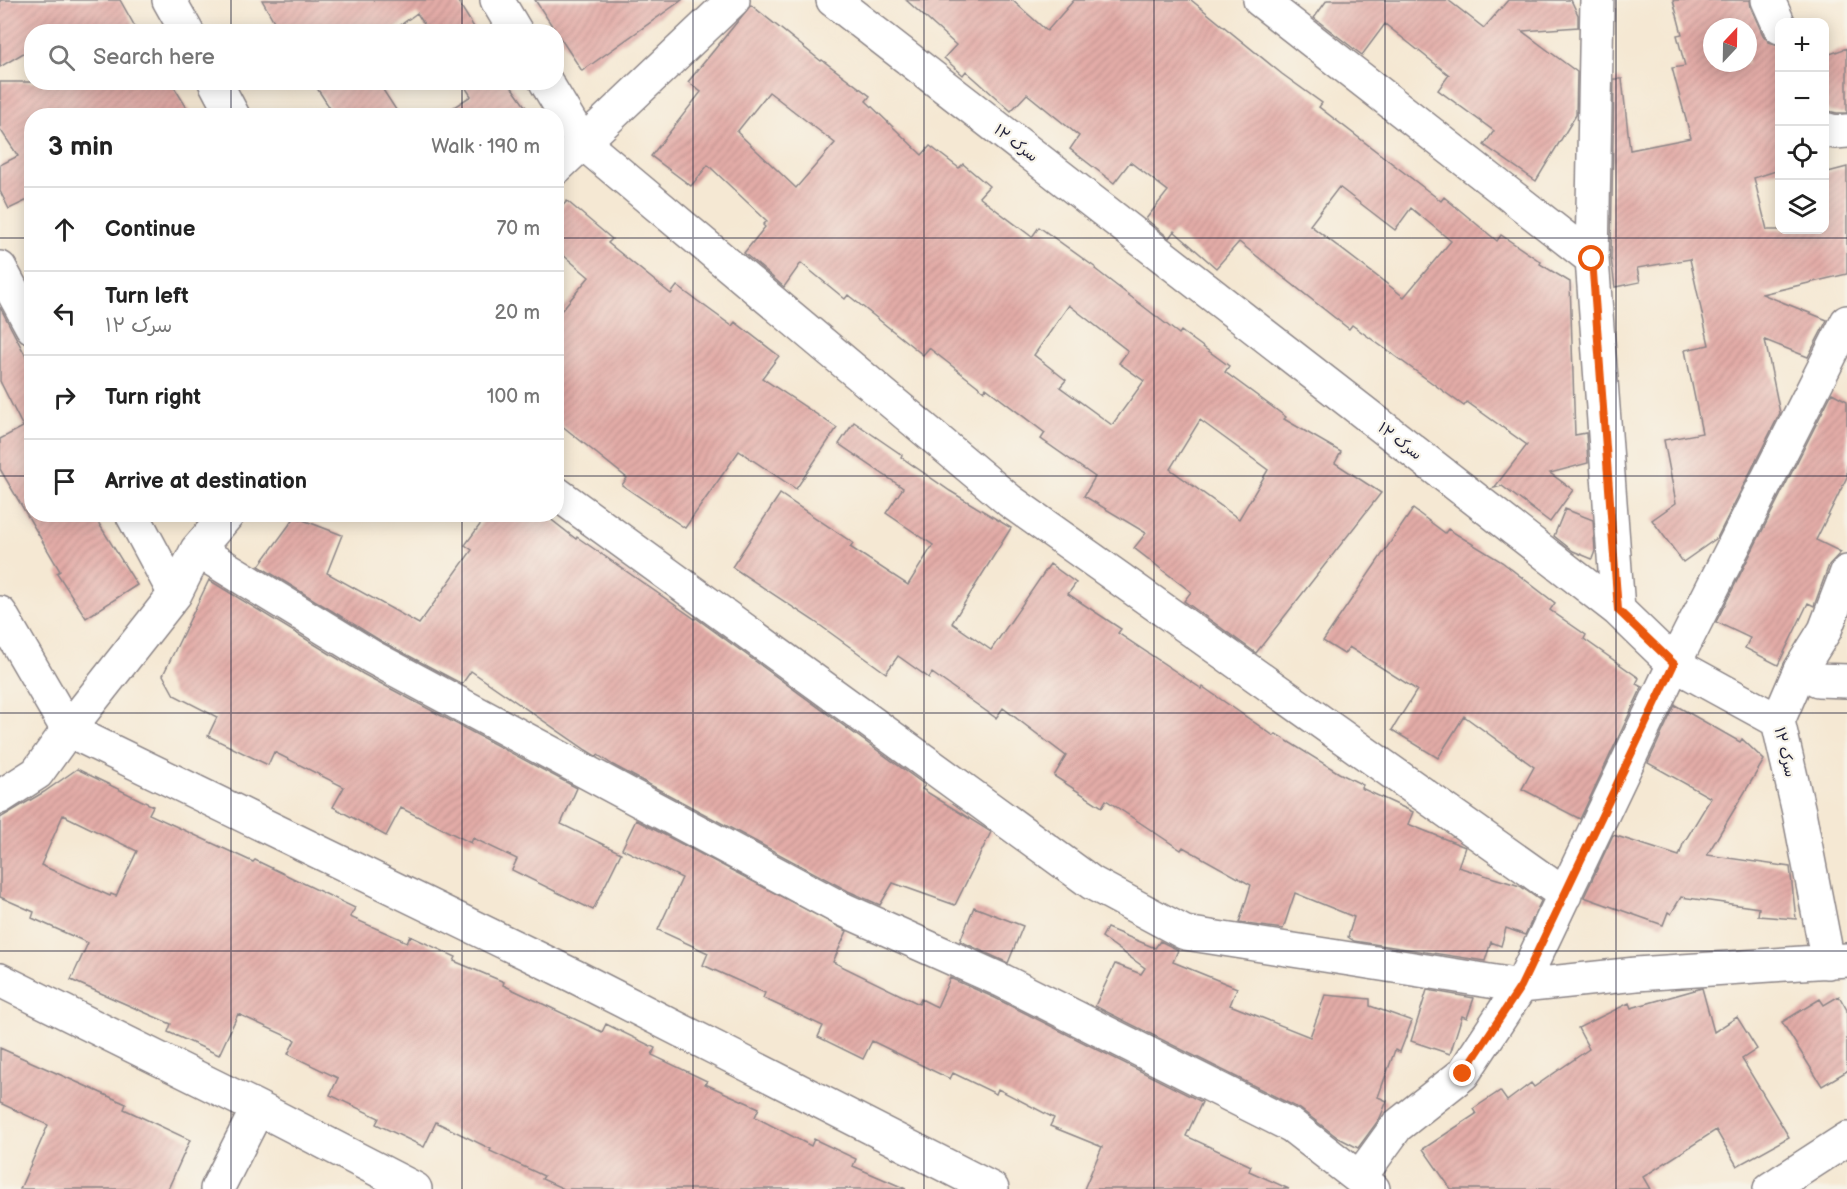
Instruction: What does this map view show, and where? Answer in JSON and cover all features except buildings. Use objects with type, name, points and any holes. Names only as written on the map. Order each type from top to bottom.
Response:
[{"type":"street","points":[[169,0],[182,24]]},
{"type":"street","points":[[497,0],[511,24]]},
{"type":"street","points":[[564,160],[733,0]]},
{"type":"street","name":"سرک ۱۲","points":[[833,0],[1618,610],[1674,664],[1778,720],[1837,961]]},
{"type":"street","points":[[1260,0],[1592,259]]},
{"type":"street","points":[[1597,0],[1592,259],[1618,610]]},
{"type":"street","points":[[1768,0],[1775,18]]},
{"type":"street","points":[[219,90],[229,108]]},
{"type":"street","points":[[551,90],[562,108]]},
{"type":"street","points":[[564,112],[582,142],[1010,501],[1565,895]]},
{"type":"street","points":[[1829,130],[1847,131]]},
{"type":"street","points":[[0,268],[24,312]]},
{"type":"street","points":[[197,550],[372,657],[840,908],[1003,981],[1292,1126],[1366,1183],[1397,1126],[1463,1074],[1521,986],[1674,664],[1847,322]]},
{"type":"street","points":[[564,499],[1092,883],[1185,933],[1521,986],[1636,974],[1837,961]]},
{"type":"street","points":[[136,522],[175,594]]},
{"type":"street","points":[[0,797],[37,773],[175,594],[197,550],[221,522]]},
{"type":"street","points":[[1778,720],[1800,670],[1825,630],[1847,572]]},
{"type":"street","points":[[0,613],[68,730],[573,976],[992,1189]]},
{"type":"street","points":[[1800,670],[1818,680],[1847,681]]},
{"type":"street","points":[[0,980],[415,1189]]},
{"type":"street","points":[[218,1189],[258,1108]]},
{"type":"street","points":[[1770,1189],[1847,1139]]},
{"type":"route","points":[[1463,1074],[1521,986],[1674,664],[1618,610],[1592,259]]}]
